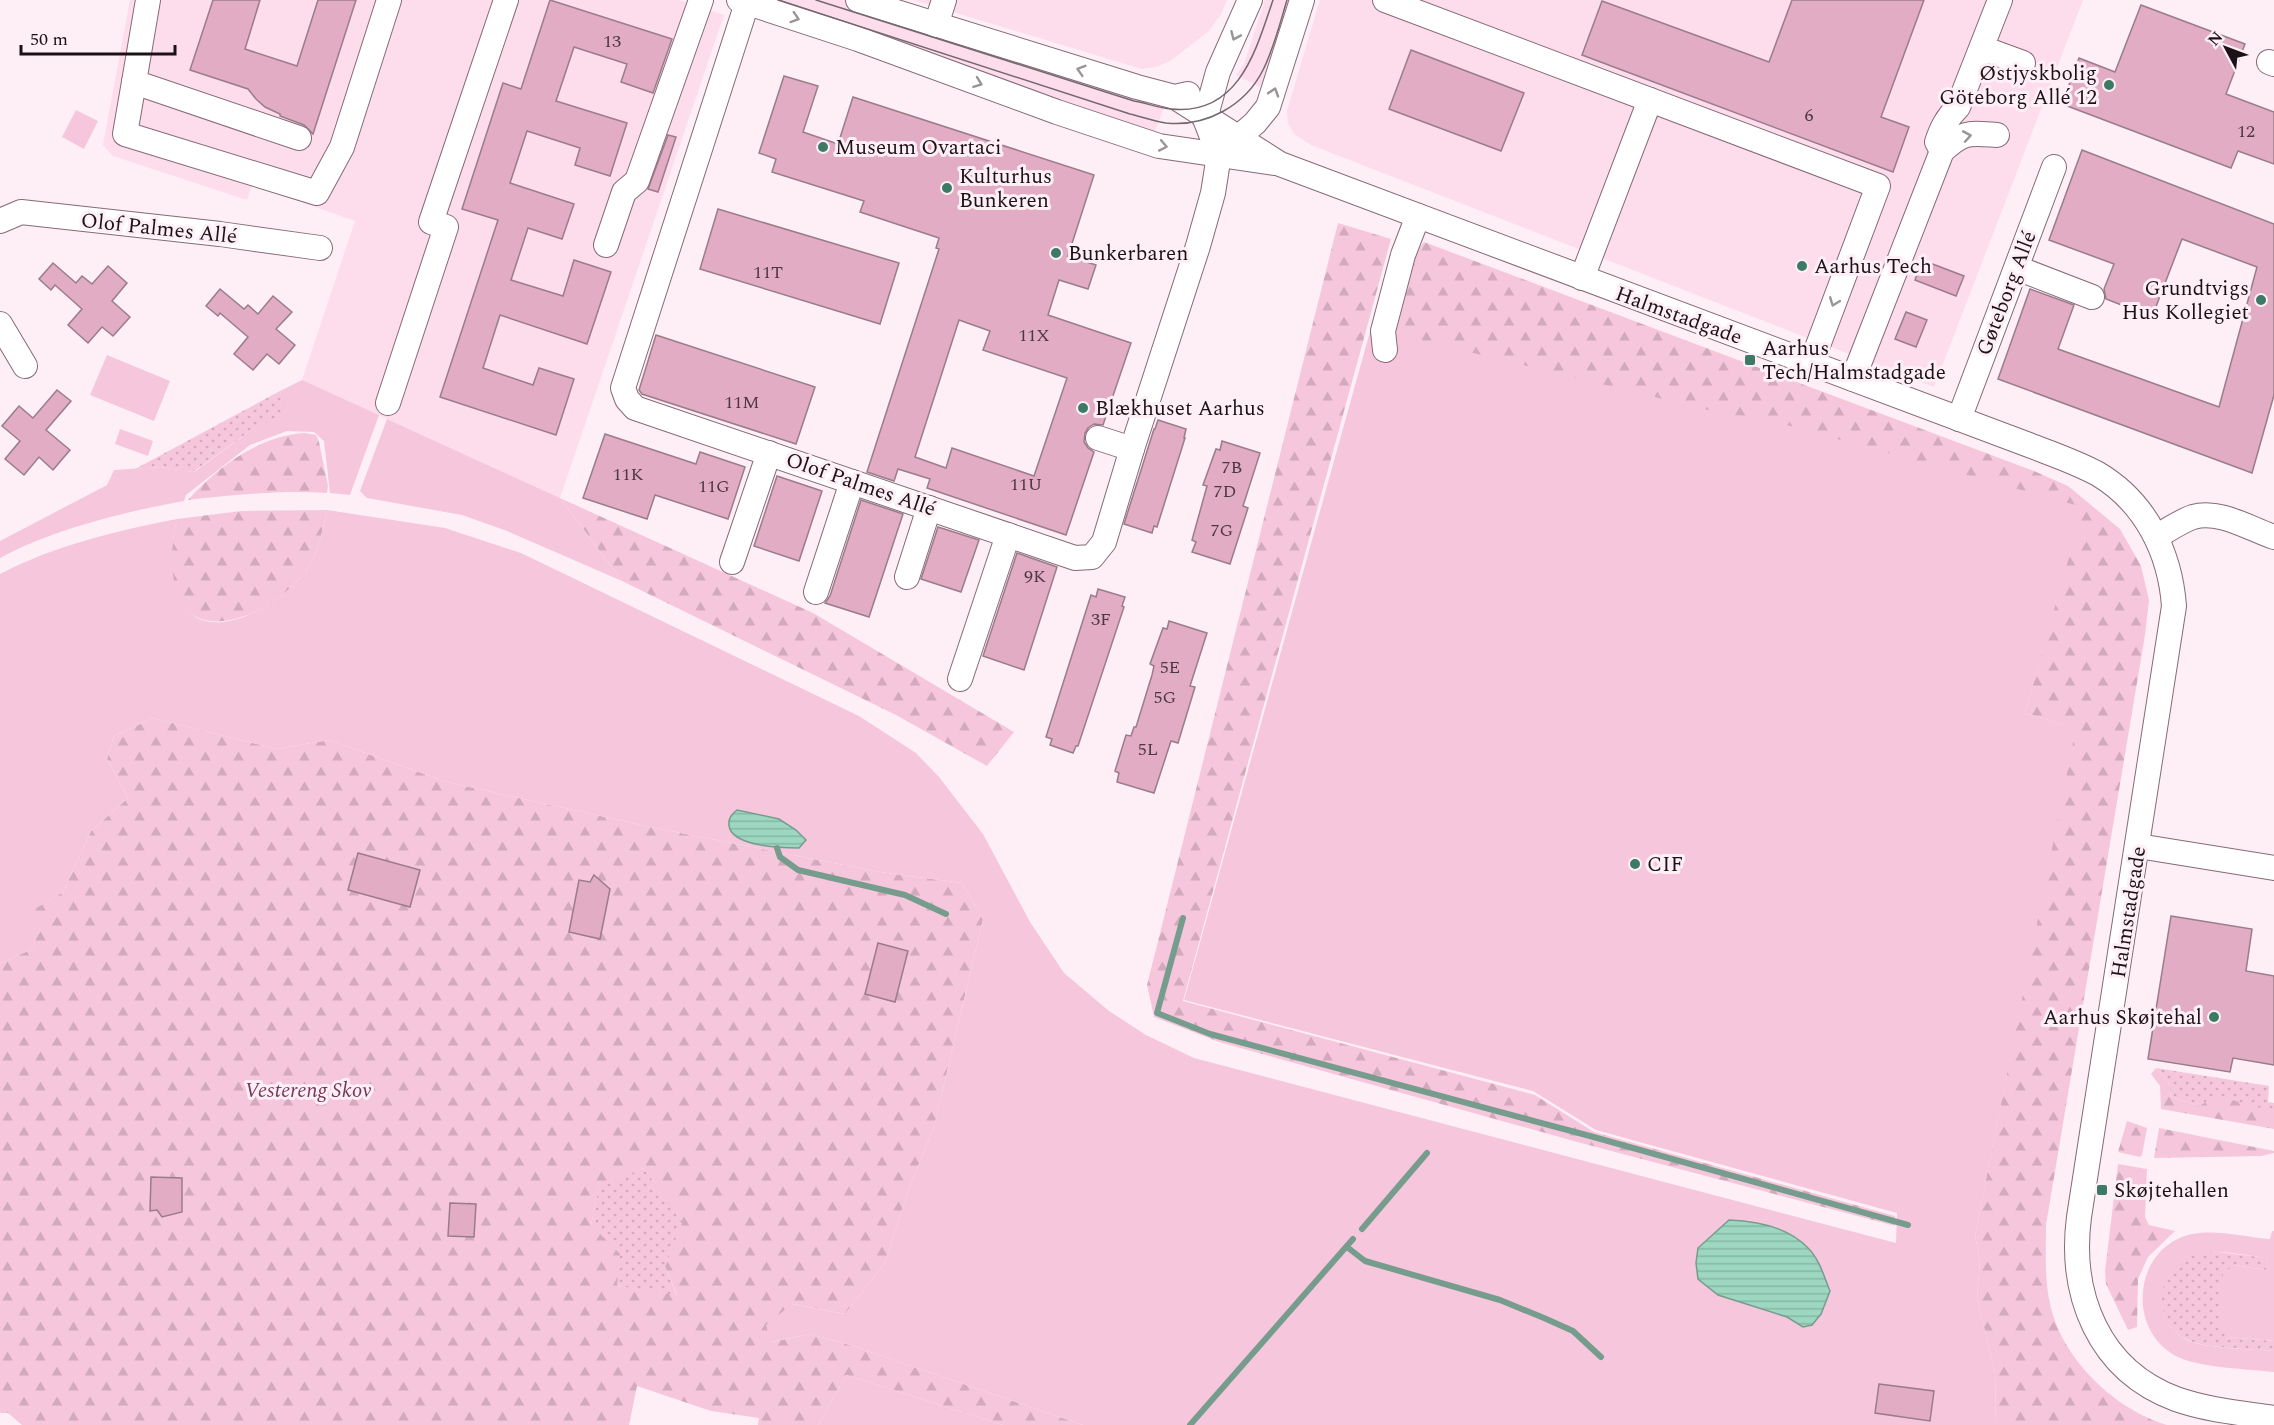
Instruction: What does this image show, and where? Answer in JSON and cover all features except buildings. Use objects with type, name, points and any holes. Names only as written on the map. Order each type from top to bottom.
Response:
[{"type":"street","points":[[148,0],[125,134],[317,193],[342,147],[388,0]]},
{"type":"street","points":[[388,403],[446,227],[431,222],[506,0]]},
{"type":"street","points":[[606,245],[624,192],[637,181],[701,0]]},
{"type":"street","points":[[936,25],[944,0]]},
{"type":"street","points":[[1206,116],[1218,72],[1250,0]]},
{"type":"street","points":[[1219,155],[1255,123],[1272,99],[1302,0]]},
{"type":"street","points":[[1385,0],[1419,6],[1650,100],[1878,186],[1811,364]]},
{"type":"street","points":[[1942,151],[1937,142],[1940,134],[1946,120],[1958,107],[2000,0]]},
{"type":"street","name":"Olof Palmes Allé","points":[[1206,116],[1205,119],[1219,155],[1213,194],[1104,542],[1092,557],[1076,558],[852,482],[635,408],[627,399],[623,388],[743,1],[858,39],[1137,140],[1159,146],[1219,155]]},
{"type":"street","points":[[866,1],[936,25],[1175,97],[1200,88],[1218,72]]},
{"type":"street","points":[[1982,48],[2023,63]]},
{"type":"street","points":[[134,82],[299,138]]},
{"type":"street","name":"Halmstadgade","points":[[1175,97],[1280,164]]},
{"type":"street","points":[[1582,279],[1650,100]]},
{"type":"street","points":[[1853,379],[1942,151],[1956,138],[1969,133],[1997,135]]},
{"type":"street","name":"Halmstadgade","points":[[1219,155],[1280,164],[2029,445],[2096,474],[2115,486],[2139,509],[2156,537],[2168,568],[2174,606],[2077,1234],[2076,1257],[2086,1308],[2101,1339],[2122,1365],[2148,1385],[2192,1404],[2271,1420]]},
{"type":"street","name":"Gøteborg Allé","points":[[1959,419],[2054,167]]},
{"type":"street","name":"Olof Palmes Allé","points":[[0,221],[21,212],[220,234],[320,248]]},
{"type":"street","points":[[1385,350],[1383,331],[1403,255],[1418,216]]},
{"type":"street","points":[[2016,268],[2092,297]]},
{"type":"street","points":[[5,332],[26,366]]},
{"type":"street","points":[[1098,438],[1132,449]]},
{"type":"street","points":[[732,562],[769,453]]},
{"type":"street","points":[[816,592],[852,482]]},
{"type":"street","points":[[907,577],[929,508]]},
{"type":"street","points":[[2156,537],[2193,517],[2207,515],[2219,516],[2274,537]]},
{"type":"street","points":[[960,679],[1008,535]]},
{"type":"street","points":[[2138,846],[2274,868]]},
{"type":"shaded area","points":[[130,0],[679,0],[724,15],[560,498],[302,380],[355,221],[252,185],[247,200],[113,156],[103,145]]},
{"type":"shaded area","points":[[756,0],[846,0],[1166,102],[1154,134]]},
{"type":"shaded area","points":[[913,0],[1227,0],[1221,14],[1209,31],[1170,61],[1156,67],[1142,69]]},
{"type":"shaded area","points":[[1265,0],[1295,0],[1267,76],[1260,87],[1236,75],[1244,64]]},
{"type":"shaded area","name":"Aarhus Tech","points":[[1320,0],[2083,0],[1934,387],[1311,145],[1294,134],[1288,123],[1287,111]]},
{"type":"shaded area","points":[[737,810],[779,819],[806,840],[799,848],[792,848],[760,845],[739,838],[732,833],[729,826],[731,816]]},
{"type":"shaded area","points":[[1729,1220],[1772,1226],[1782,1230],[1800,1241],[1816,1258],[1830,1291],[1821,1314],[1812,1325],[1803,1327],[1787,1317],[1718,1295],[1698,1279],[1696,1263],[1698,1248]]},
{"type":"green space","points":[[76,110],[98,121],[84,149],[62,137]]},
{"type":"green space","points":[[1338,223],[1391,239],[1183,1001],[1535,1095],[1594,1132],[1895,1216],[1895,1226],[1581,1143],[1219,1042],[1154,1017],[1147,985]]},
{"type":"green space","points":[[1424,242],[2034,471],[2068,486],[2120,529],[2141,566],[2149,600],[2046,1225],[2046,1277],[2051,1308],[2058,1328],[2067,1347],[2080,1364],[2095,1381],[2129,1408],[2167,1425],[1996,1425],[1995,1372],[1977,1298],[1980,1261],[1975,1235],[2075,728],[2025,713],[2082,507],[1572,1078],[1390,333],[1407,264]]},
{"type":"green space","points":[[1371,328],[1729,415],[1758,417],[2083,507],[2025,713],[2076,728],[1975,1235],[1980,1261],[1977,1298],[1995,1372],[1996,1425],[1083,1425],[850,1345],[810,1334],[771,1342],[766,1325],[792,1304],[845,1314],[885,1263],[909,1188],[934,1127],[983,919],[962,883],[880,872],[650,827],[447,782],[329,740],[277,749],[153,718],[114,736],[107,759],[128,798],[91,831],[63,892],[33,910],[35,948],[0,963],[0,574],[43,555],[87,540],[177,519],[172,563],[181,601],[191,614],[207,621],[227,621],[262,609],[300,579],[317,550],[327,510],[445,528],[521,553],[859,716],[916,753],[939,777],[983,834],[1030,922],[1064,973],[1109,1011],[1146,1035],[1194,1058],[1896,1243],[1897,1213],[1596,1130],[1533,1091],[1184,1000]]},
{"type":"green space","points":[[107,355],[170,381],[154,421],[90,395]]},
{"type":"green space","points":[[302,380],[379,415],[350,495],[330,493],[324,441],[314,432],[287,431],[250,445],[186,495],[184,501],[138,510],[66,530],[0,558],[0,541],[107,485],[114,470],[160,467],[194,472],[246,434],[286,412],[280,391]]},
{"type":"green space","points":[[280,391],[287,412],[246,434],[193,472],[160,467],[135,469]]},
{"type":"green space","points":[[387,419],[560,498],[622,581],[507,531],[462,515],[367,498],[360,491]]},
{"type":"green space","points":[[120,429],[153,441],[148,456],[115,444]]},
{"type":"green space","points":[[305,433],[316,435],[319,442],[328,486],[327,493],[274,493],[188,500],[212,476],[256,446],[289,435]]},
{"type":"green space","points":[[560,498],[813,613],[1014,732],[987,766],[896,715],[622,581]]},
{"type":"green space","points":[[327,510],[319,544],[311,563],[294,584],[273,602],[257,611],[230,620],[208,621],[192,615],[181,602],[174,586],[172,565],[177,519],[241,511]]},
{"type":"green space","name":"Vestereng Skov","points":[[153,718],[277,749],[329,740],[447,782],[650,827],[880,872],[962,883],[983,919],[934,1127],[909,1188],[885,1263],[845,1314],[793,1304],[772,1342],[810,1334],[850,1345],[1083,1425],[1003,1425],[846,1375],[818,1425],[758,1425],[759,1418],[711,1411],[637,1386],[629,1425],[22,1425],[8,1413],[0,1413],[0,963],[35,948],[32,910],[63,892],[91,831],[128,798],[107,759],[114,736]],"holes":[[[644,1168],[682,1223],[665,1266],[677,1295],[617,1286],[620,1254],[591,1225],[599,1187]]]},
{"type":"green space","points":[[2156,1068],[2269,1086],[2268,1102],[2274,1103],[2274,1112],[2200,1106],[2171,1097],[2168,1081]]},
{"type":"green space","points":[[2156,1068],[2168,1081],[2171,1097],[2200,1106],[2215,1095],[2274,1112],[2274,1129],[2161,1109],[2160,1086],[2151,1074]]},
{"type":"green space","points":[[2127,1121],[2147,1128],[2140,1157],[2118,1152]]},
{"type":"green space","points":[[2159,1128],[2274,1151],[2274,1153],[2261,1156],[2154,1158]]},
{"type":"green space","points":[[2118,1164],[2147,1169],[2145,1217],[2149,1225],[2175,1231],[2148,1257],[2138,1279],[2137,1327],[2128,1330],[2106,1284],[2105,1271]]},
{"type":"green space","points":[[644,1168],[683,1223],[665,1266],[677,1296],[617,1286],[591,1225],[599,1186]]},
{"type":"green space","points":[[2274,1231],[2274,1341],[2227,1337],[2218,1328],[2223,1273],[2234,1265],[2266,1270],[2268,1258],[2216,1252],[2199,1253],[2185,1258],[2174,1266],[2167,1277],[2162,1304],[2165,1317],[2172,1329],[2183,1338],[2191,1342],[2214,1346],[2274,1351],[2274,1372],[2199,1364],[2178,1357],[2161,1345],[2150,1329],[2144,1310],[2143,1291],[2148,1272],[2157,1255],[2172,1242],[2192,1234],[2220,1233],[2270,1239]]},
{"type":"green space","points":[[2210,1251],[2268,1258],[2267,1270],[2234,1265],[2227,1337],[2274,1341],[2274,1351],[2200,1344],[2182,1337],[2166,1320],[2162,1298],[2167,1276],[2174,1266],[2186,1257]]},
{"type":"green space","points":[[846,1375],[1003,1425],[818,1425]]},
{"type":"waterway","points":[[777,848],[780,857],[798,870],[905,895],[946,914]]},
{"type":"waterway","points":[[1183,918],[1157,1013],[1210,1034],[1590,1136],[1908,1225]]},
{"type":"waterway","points":[[1362,1229],[1427,1153]]},
{"type":"waterway","points":[[1190,1425],[1353,1239]]},
{"type":"waterway","points":[[1347,1247],[1365,1261],[1500,1300],[1544,1318],[1573,1331],[1601,1357]]},
{"type":"tram line","points":[[778,0],[1130,114],[1166,123],[1196,121],[1210,117],[1223,112],[1246,94],[1267,62],[1287,0]]},
{"type":"tram line","points":[[816,0],[1134,101],[1171,109],[1194,108],[1213,102],[1229,91],[1251,58],[1273,0]]},
{"type":"place","name":"Østjyskbolig Göteborg Allé 12","points":[[2109,85]]},
{"type":"place","name":"Museum Ovartaci","points":[[823,147]]},
{"type":"place","name":"Kulturhus Bunkeren","points":[[947,188]]},
{"type":"place","name":"Bunkerbaren","points":[[1056,253]]},
{"type":"place","name":"Aarhus Tech","points":[[1802,266]]},
{"type":"place","name":"Grundtvigs Hus Kollegiet","points":[[2261,300]]},
{"type":"place","name":"Aarhus Tech/Halmstadgade","points":[[1750,360]]},
{"type":"place","name":"Blækhuset Aarhus","points":[[1083,408]]},
{"type":"place","name":"CIF","points":[[1635,864]]},
{"type":"place","name":"Aarhus Skøjtehal","points":[[2214,1017]]},
{"type":"place","name":"Skøjtehallen","points":[[2102,1190]]}]
